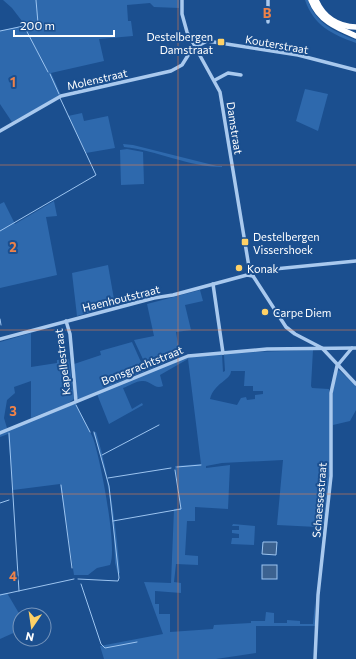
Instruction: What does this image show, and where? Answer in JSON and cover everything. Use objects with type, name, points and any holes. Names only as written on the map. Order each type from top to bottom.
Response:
[{"type":"highway","points":[[311,0],[314,8],[324,20],[332,26],[356,36]]},
{"type":"highway","points":[[316,0],[322,10],[333,21],[341,25],[356,27]]},
{"type":"street","name":"Damstraat","points":[[182,0],[185,26],[195,47],[215,80],[222,103],[249,267]]},
{"type":"street","points":[[268,0],[268,22]]},
{"type":"street","name":"Kouterstraat","points":[[195,47],[207,41],[298,56],[356,70]]},
{"type":"street","name":"Molenstraat","points":[[0,131],[61,97],[170,71],[182,65],[195,47]]},
{"type":"street","points":[[215,80],[228,73],[241,75]]},
{"type":"street","points":[[253,276],[247,275],[246,271],[249,267],[254,271],[356,261]]},
{"type":"street","points":[[254,271],[253,276],[286,327],[294,334],[322,348],[337,366],[356,384]]},
{"type":"street","name":"Haenhoutstraat","points":[[0,339],[247,275]]},
{"type":"street","points":[[212,284],[223,353]]},
{"type":"street","name":"Kapellestraat","points":[[66,321],[70,334],[76,401]]},
{"type":"street","name":"Schaessestraat","points":[[322,348],[354,348]]},
{"type":"street","name":"Bonsgrachtstraat","points":[[0,432],[188,356],[267,349],[322,348]]},
{"type":"street","name":"Schaessestraat","points":[[315,659],[318,595],[331,476],[331,393],[337,366],[354,348]]},
{"type":"shaded area","points":[[3,0],[179,0],[179,8],[154,7],[150,3],[127,5],[128,21],[131,21],[133,36],[99,39],[104,61],[51,73],[61,95],[12,122],[0,104],[0,31],[25,25],[12,8]]},
{"type":"shaded area","points":[[305,0],[308,0],[311,8],[321,21],[333,30],[356,40],[356,43],[339,36],[319,23],[313,16]]},
{"type":"shaded area","points":[[305,89],[328,94],[318,131],[296,121]]},
{"type":"shaded area","points":[[82,113],[84,121],[108,116],[115,148],[86,153],[68,116]]},
{"type":"shaded area","points":[[123,144],[133,145],[222,167],[197,164],[148,151],[124,147]]},
{"type":"shaded area","points":[[127,149],[143,152],[144,184],[121,185],[120,150]]},
{"type":"shaded area","points":[[54,201],[57,216],[46,217],[57,275],[0,288],[0,204],[4,202],[15,224]]},
{"type":"shaded area","points":[[108,265],[115,305],[77,316],[72,273]]},
{"type":"shaded area","points":[[200,290],[203,301],[185,305],[191,330],[176,332],[180,356],[148,370],[134,340],[154,336],[147,304]]},
{"type":"shaded area","points":[[31,333],[31,367],[57,363],[57,360],[69,359],[74,399],[67,404],[31,418],[31,381],[14,387],[15,393],[7,400],[4,418],[7,428],[4,430],[75,402],[93,438],[96,448],[104,482],[112,541],[112,556],[110,565],[97,568],[88,575],[74,575],[60,484],[13,490],[8,434],[0,437],[0,342]]},
{"type":"shaded area","points":[[132,342],[145,371],[79,399],[77,398],[74,364],[101,355],[100,351]]},
{"type":"shaded area","points":[[313,350],[311,386],[312,388],[329,389],[331,456],[325,523],[317,527],[277,525],[283,460],[222,463],[206,466],[206,468],[230,465],[228,509],[195,507],[195,521],[187,521],[185,555],[198,556],[198,565],[176,564],[174,582],[181,583],[181,593],[155,591],[155,604],[159,604],[159,614],[170,614],[170,632],[213,629],[214,625],[265,621],[266,612],[274,613],[274,623],[287,623],[287,620],[300,621],[300,624],[313,624],[315,603],[315,626],[256,626],[256,653],[216,659],[104,659],[100,646],[163,634],[144,582],[171,583],[174,509],[181,508],[175,466],[201,464],[188,359],[160,375],[163,386],[157,387],[148,382],[140,381],[123,388],[132,409],[142,403],[143,405],[109,424],[97,394],[190,356],[222,354],[223,372],[225,371],[224,355],[226,353]],"holes":[[[231,371],[245,371],[244,386],[253,386],[253,391],[263,391],[263,394],[255,395],[255,399],[247,400],[246,397],[241,398],[237,405],[210,399],[215,389],[228,377]]]},
{"type":"shaded area","points":[[339,370],[356,386],[356,410],[350,421],[333,425],[333,391],[337,372]]},
{"type":"shaded area","points":[[96,432],[112,502],[120,573],[118,574],[115,563],[110,497],[103,464],[93,433]]},
{"type":"shaded area","points":[[233,524],[255,526],[254,545],[231,544],[232,538],[239,538],[239,534],[232,533],[232,530],[239,530],[239,526],[232,526]]},
{"type":"shaded area","points":[[263,542],[277,542],[276,555],[262,554]]},
{"type":"shaded area","points":[[262,565],[277,565],[277,579],[262,579]]},
{"type":"shaded area","points":[[7,593],[15,607],[12,607],[12,634],[0,639],[0,594]]},
{"type":"waterway","points":[[26,25],[38,23],[36,0]]},
{"type":"waterway","points":[[0,31],[24,26],[48,72]]},
{"type":"waterway","points":[[50,74],[59,94]]},
{"type":"waterway","points":[[0,231],[96,175],[60,98]]},
{"type":"waterway","points":[[0,319],[1,325]]},
{"type":"waterway","points":[[76,405],[90,432]]},
{"type":"waterway","points":[[102,455],[159,425]]},
{"type":"waterway","points":[[78,579],[118,581],[119,578],[109,486],[94,432]]},
{"type":"waterway","points":[[9,433],[19,591]]},
{"type":"waterway","points":[[177,467],[201,465]]},
{"type":"waterway","points":[[108,478],[171,468]]},
{"type":"waterway","points":[[113,521],[181,509],[175,470]]},
{"type":"waterway","points":[[61,485],[72,568]]},
{"type":"waterway","points":[[0,503],[9,500]]},
{"type":"waterway","points":[[0,595],[74,579]]},
{"type":"waterway","points":[[81,584],[101,644],[105,648],[137,642]]},
{"type":"place","name":"Destelbergen Damstraat","points":[[221,42]]},
{"type":"place","name":"Destelbergen Vissershoek","points":[[245,242]]},
{"type":"place","name":"Konak","points":[[239,268]]},
{"type":"place","name":"Carpe Diem","points":[[265,312]]}]
